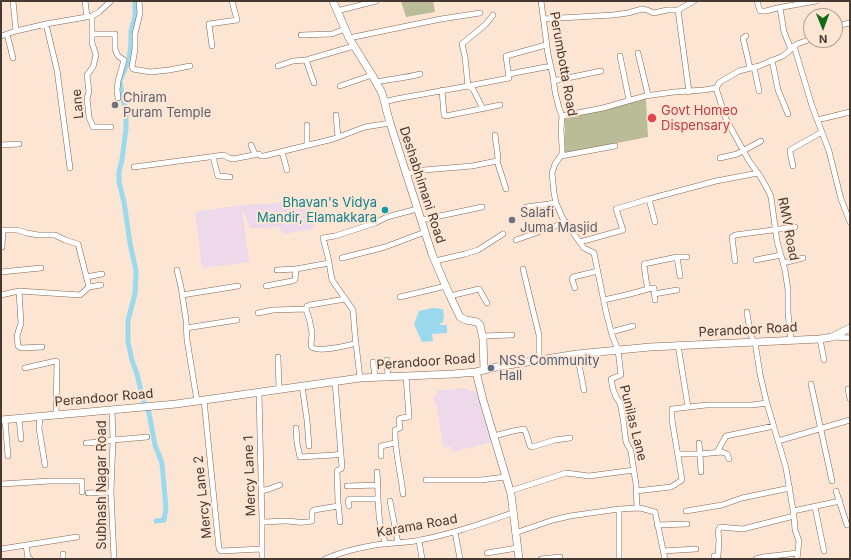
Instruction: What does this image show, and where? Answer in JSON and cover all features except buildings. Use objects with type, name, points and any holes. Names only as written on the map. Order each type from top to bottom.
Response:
[{"type":"main road","name":"Deshabhimani Road","points":[[333,1],[349,38],[382,93],[417,209],[435,261],[450,296],[460,317],[477,322],[480,325],[482,336],[480,371],[483,400],[510,492],[519,559]]},
{"type":"main road","name":"Perandoor Road","points":[[3,420],[176,404],[360,378],[480,371],[577,354],[678,346],[820,339],[832,337],[850,328]]},
{"type":"street","points":[[13,1],[16,31]]},
{"type":"street","name":"Lane","points":[[85,1],[92,34],[92,44],[96,55],[93,67],[87,76],[89,92],[87,98],[89,117],[92,128],[98,126],[111,127]]},
{"type":"street","points":[[13,58],[4,35],[46,24],[89,17],[96,14],[111,1]]},
{"type":"street","points":[[139,1],[140,13],[135,34],[133,69],[150,72],[190,66]]},
{"type":"street","points":[[212,46],[209,24],[237,20],[232,1]]},
{"type":"street","points":[[337,11],[376,1]]},
{"type":"street","name":"Perumbotta Road","points":[[541,1],[546,44],[558,108],[562,116],[561,156],[555,164],[552,173],[556,203],[566,222],[584,248],[594,253],[606,312],[611,332],[618,350]]},
{"type":"street","points":[[543,19],[613,15],[642,9],[654,13],[666,10],[678,10],[694,1]]},
{"type":"street","points":[[757,1],[760,12],[816,1]]},
{"type":"street","points":[[780,8],[784,32],[793,48],[812,106],[829,151],[841,199],[850,222]]},
{"type":"street","points":[[678,10],[690,92]]},
{"type":"street","points":[[349,38],[441,19],[480,13]]},
{"type":"street","points":[[468,86],[462,44],[486,24],[494,15]]},
{"type":"street","points":[[46,24],[57,70],[70,168]]},
{"type":"street","points":[[301,35],[332,34],[345,29]]},
{"type":"street","points":[[92,34],[115,34],[115,49],[118,56],[124,60],[118,81],[118,98]]},
{"type":"street","points":[[746,36],[744,38],[760,90]]},
{"type":"street","points":[[562,116],[603,108],[648,95],[690,92],[716,88],[720,82],[739,71],[752,68],[783,56],[797,44],[803,41]]},
{"type":"street","points":[[384,102],[510,78],[506,56],[546,44]]},
{"type":"street","points":[[278,66],[293,61],[306,60],[354,46]]},
{"type":"street","points":[[638,53],[648,95]]},
{"type":"street","points":[[620,56],[629,100]]},
{"type":"street","points":[[306,60],[314,83]]},
{"type":"street","points":[[772,60],[778,90],[788,114]]},
{"type":"street","points":[[509,74],[551,66]]},
{"type":"street","points":[[553,81],[601,71]]},
{"type":"street","points":[[376,82],[420,74]]},
{"type":"street","points":[[340,86],[372,75]]},
{"type":"street","points":[[468,86],[473,89],[483,109]]},
{"type":"street","name":"RMV Road","points":[[716,88],[726,119],[749,161],[758,172],[771,197],[777,240],[788,290],[788,313],[791,340]]},
{"type":"street","points":[[442,90],[444,115],[446,116],[500,105]]},
{"type":"street","points":[[817,120],[850,112]]},
{"type":"street","points":[[336,115],[338,137]]},
{"type":"street","points":[[134,167],[224,155],[233,159],[255,154],[264,156],[338,137],[365,127],[390,123]]},
{"type":"street","points":[[307,125],[307,145]]},
{"type":"street","points":[[793,166],[790,150],[822,132]]},
{"type":"street","points":[[495,135],[498,158],[497,161],[506,188]]},
{"type":"street","points":[[720,158],[737,154],[761,141]]},
{"type":"street","points":[[1,145],[19,144]]},
{"type":"street","points":[[251,145],[255,154]]},
{"type":"street","points":[[561,156],[615,146]]},
{"type":"street","points":[[282,152],[286,170]]},
{"type":"street","points":[[213,157],[218,176],[230,176]]},
{"type":"street","points":[[406,174],[424,170],[472,166],[497,161]]},
{"type":"street","points":[[580,242],[623,230],[616,209],[716,181],[758,172]]},
{"type":"street","points":[[649,199],[655,222]]},
{"type":"street","points":[[526,207],[556,203]]},
{"type":"street","points":[[421,220],[482,207]]},
{"type":"street","points":[[360,378],[353,310],[332,280],[323,238],[335,236],[375,223],[387,217],[417,209]]},
{"type":"street","points":[[516,240],[566,222]]},
{"type":"street","points":[[735,261],[732,238],[735,235],[795,227]]},
{"type":"street","points":[[2,247],[2,230],[17,230],[27,233],[55,235],[78,244],[89,288]]},
{"type":"street","points":[[342,258],[385,247],[425,232]]},
{"type":"street","points":[[435,261],[478,250],[503,234]]},
{"type":"street","points":[[756,260],[781,255]]},
{"type":"street","points":[[677,257],[680,276]]},
{"type":"street","points":[[648,289],[644,264],[677,257],[687,257]]},
{"type":"street","points":[[783,263],[803,258]]},
{"type":"street","points":[[277,270],[296,269],[329,263]]},
{"type":"street","points":[[1,272],[40,268]]},
{"type":"street","points":[[266,286],[292,282],[295,280],[296,269]]},
{"type":"street","points":[[523,269],[539,335],[540,360]]},
{"type":"street","points":[[177,270],[182,295],[187,340],[200,401]]},
{"type":"street","points":[[575,288],[572,279],[573,277],[598,272]]},
{"type":"street","points":[[86,277],[102,274]]},
{"type":"street","points":[[1,295],[19,291],[80,295],[89,288],[101,285]]},
{"type":"street","points":[[182,295],[238,286]]},
{"type":"street","points":[[400,297],[446,286]]},
{"type":"street","points":[[604,300],[654,288],[655,300]]},
{"type":"street","points":[[450,296],[479,289],[486,303]]},
{"type":"street","points":[[654,294],[677,290]]},
{"type":"street","points":[[19,291],[21,323],[17,336],[18,346],[21,348],[42,347]]},
{"type":"street","points":[[258,313],[273,310],[306,309],[307,306],[310,305],[345,299]]},
{"type":"street","points":[[306,309],[311,324],[311,346],[313,348],[337,348],[356,343]]},
{"type":"street","points":[[747,312],[748,324],[751,328],[767,403],[786,468],[794,514],[795,530],[799,541],[797,559]]},
{"type":"street","points":[[186,328],[237,320]]},
{"type":"street","points":[[611,332],[633,326]]},
{"type":"street","points":[[482,336],[512,335]]},
{"type":"street","points":[[832,337],[850,338]]},
{"type":"street","points":[[820,339],[824,360]]},
{"type":"street","points":[[678,346],[688,407]]},
{"type":"street","name":"Punilas Lane","points":[[618,350],[621,375],[611,379],[613,389],[620,403],[626,442],[631,451],[636,484],[637,508]]},
{"type":"street","points":[[577,354],[584,390]]},
{"type":"street","points":[[278,357],[279,389]]},
{"type":"street","points":[[387,360],[388,377]]},
{"type":"street","points":[[25,368],[57,362],[56,415]]},
{"type":"street","points":[[373,362],[375,378]]},
{"type":"street","points":[[403,494],[395,443],[395,430],[400,428],[399,419],[409,417],[406,376]]},
{"type":"street","points":[[335,382],[341,468],[337,471],[340,522]]},
{"type":"street","points":[[811,384],[822,429],[832,481]]},
{"type":"street","points":[[302,386],[309,446]]},
{"type":"street","points":[[848,389],[850,399]]},
{"type":"street","name":"Mercy Lane 1","points":[[258,392],[262,559]]},
{"type":"street","name":"Mercy Lane 2","points":[[200,401],[219,549],[221,551],[261,549]]},
{"type":"street","points":[[636,491],[672,487],[682,480],[672,420],[672,409],[706,405],[752,405],[767,403]]},
{"type":"street","name":"Subhash Nagar Road","points":[[112,410],[111,492],[114,559]]},
{"type":"street","points":[[40,416],[39,428],[45,465]]},
{"type":"street","points":[[19,418],[21,439]]},
{"type":"street","points":[[3,420],[8,456]]},
{"type":"street","points":[[778,441],[850,420]]},
{"type":"street","points":[[717,452],[726,436],[774,426]]},
{"type":"street","points":[[296,428],[300,457],[340,454]]},
{"type":"street","points":[[494,436],[524,429],[530,446],[570,438]]},
{"type":"street","points":[[86,443],[147,437]]},
{"type":"street","points":[[381,456],[381,446],[395,443]]},
{"type":"street","points":[[700,443],[701,472]]},
{"type":"street","points":[[678,454],[722,452],[727,454],[729,459]]},
{"type":"street","points":[[510,492],[566,473],[589,476],[634,470]]},
{"type":"street","points":[[377,472],[381,525],[386,544]]},
{"type":"street","points":[[426,480],[481,480],[505,477]]},
{"type":"street","points":[[1,484],[80,481],[82,482],[82,492]]},
{"type":"street","points":[[261,491],[280,485]]},
{"type":"street","points":[[347,486],[378,485]]},
{"type":"street","points":[[686,511],[722,505],[742,498],[790,488]]},
{"type":"street","points":[[836,491],[848,525]]},
{"type":"street","points":[[88,493],[111,492]]},
{"type":"street","points":[[349,506],[349,499],[378,499]]},
{"type":"street","points":[[390,501],[398,543]]},
{"type":"street","points":[[714,559],[714,556],[718,556],[718,531],[720,527],[743,529],[840,501]]},
{"type":"street","points":[[262,522],[311,522],[312,512],[314,510],[338,506]]},
{"type":"street","points":[[815,507],[824,551]]},
{"type":"street","points":[[515,533],[570,516],[619,509],[640,508],[654,512],[665,559]]},
{"type":"street","points":[[619,509],[619,559]]},
{"type":"street","name":"Karama Road","points":[[325,559],[351,550],[375,545],[419,540],[455,532],[512,513]]},
{"type":"street","points":[[657,525],[687,524]]},
{"type":"street","points":[[455,532],[460,559]]},
{"type":"street","points":[[1,548],[78,537]]},
{"type":"street","points":[[419,540],[422,559]]},
{"type":"street","points":[[26,545],[28,558],[30,559]]},
{"type":"street","points":[[487,553],[517,548]]},
{"type":"street","points":[[664,551],[696,549]]},
{"type":"street","points":[[756,559],[798,553]]},
{"type":"street","points":[[541,559],[560,557]]},
{"type":"shaded area","points":[[309,196],[314,229],[283,234],[279,227],[250,228],[242,208],[249,262],[202,268],[195,212],[241,205],[277,203]]},
{"type":"shaded area","points":[[463,388],[473,391],[482,397],[493,442],[452,452],[451,447],[443,447],[437,408],[433,397],[437,394],[436,391]]},
{"type":"green space","points":[[401,1],[433,1],[435,12],[406,17]]},
{"type":"green space","points":[[646,99],[648,137],[565,153],[565,119]]},
{"type":"water","points":[[432,308],[443,309],[443,322],[439,325],[447,325],[447,333],[432,334],[433,341],[422,342],[414,324],[419,311]]},
{"type":"waterway","points":[[135,1],[135,17],[131,31],[129,59],[120,81],[126,111],[126,128],[119,172],[119,182],[136,271],[135,294],[128,320],[128,342],[143,400],[149,413],[155,445],[162,463],[166,508],[164,520],[156,521]]},
{"type":"place","name":"Chiram Puram Temple","points":[[115,105]]},
{"type":"place","name":"Govt Homeo Dispensary","points":[[652,118]]},
{"type":"place","name":"Bhavan's Vidya Mandir, Elamakkara","points":[[385,210]]},
{"type":"place","name":"Salafi Juma Masjid","points":[[512,220]]},
{"type":"place","name":"NSS Community Hall","points":[[491,368]]}]
